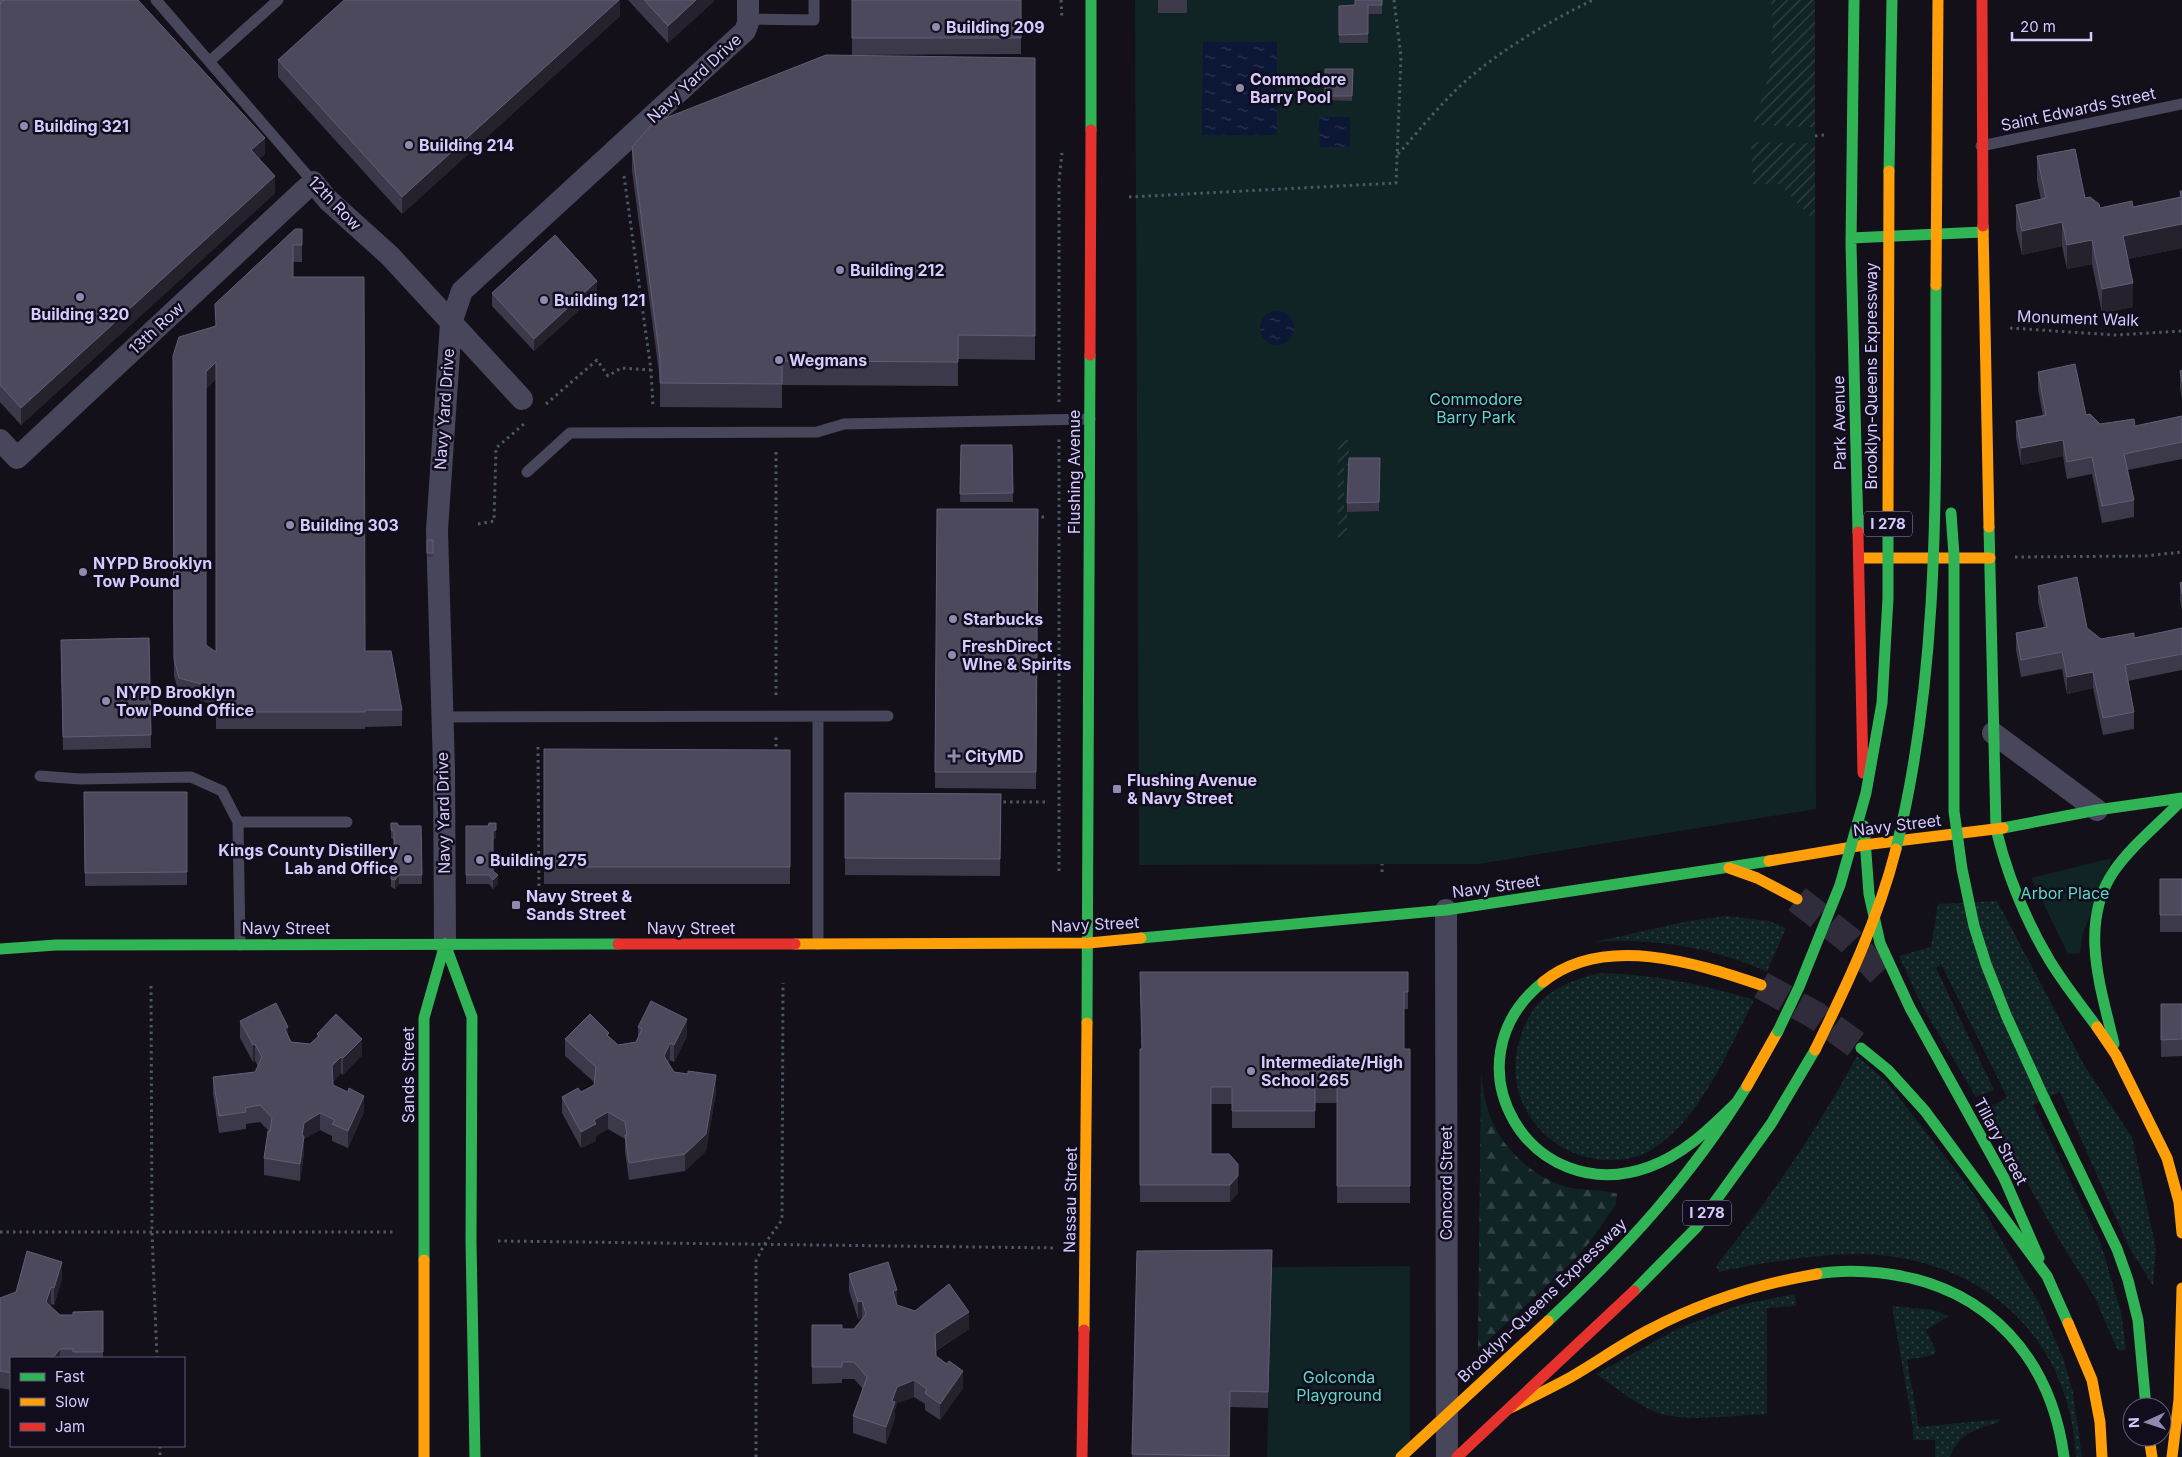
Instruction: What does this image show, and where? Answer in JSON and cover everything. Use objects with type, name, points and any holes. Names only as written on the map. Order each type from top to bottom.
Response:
[{"type":"main road","name":"Flushing Avenue","points":[[1089,944],[1091,0]]},
{"type":"main road","name":"Park Avenue","points":[[1854,0],[1852,238],[1864,845]]},
{"type":"main road","name":"Brooklyn-Queens Expressway","points":[[1401,1457],[1548,1321],[1616,1255],[1667,1199],[1703,1152],[1737,1102],[1778,1031],[1803,979],[1840,885],[1866,793],[1882,703],[1888,598],[1887,245],[1892,0]]},
{"type":"main road","name":"I 278","points":[[1456,1457],[1640,1285],[1696,1228],[1771,1124],[1815,1050],[1858,959],[1878,908],[1908,801],[1919,738],[1933,599],[1938,0]]},
{"type":"main road","points":[[1982,0],[1981,146],[1996,830],[2023,907],[2050,961],[2116,1055],[2168,1158],[2179,1202],[2182,1233]]},
{"type":"main road","points":[[1852,238],[1983,232]]},
{"type":"main road","points":[[1936,400],[1947,472]]},
{"type":"main road","points":[[1950,499],[1954,555],[1954,810],[1958,851],[1972,916],[1986,964],[2044,1098],[2117,1249],[2128,1280],[2138,1320],[2145,1397]]},
{"type":"main road","points":[[1858,558],[1990,558]]},
{"type":"main road","points":[[2116,1055],[2096,967],[2093,932],[2100,900],[2112,873],[2182,799]]},
{"type":"main road","name":"Navy Street","points":[[0,950],[56,945],[1089,944],[1446,910],[1729,868],[1864,845],[1996,830],[2097,810],[2182,799]]},
{"type":"main road","name":"Tillary Street","points":[[1864,845],[1869,894],[1880,943],[1910,1008],[2004,1178],[2079,1346],[2092,1380],[2100,1422],[2102,1457]]},
{"type":"main road","points":[[1729,868],[1757,878],[1798,899]]},
{"type":"main road","points":[[445,944],[472,1017],[471,1241],[475,1457]]},
{"type":"main road","name":"Sands Street","points":[[424,1457],[424,1018],[445,944]]},
{"type":"main road","name":"Nassau Street","points":[[1082,1457],[1089,944]]},
{"type":"main road","points":[[1737,1102],[1689,1147],[1658,1164],[1622,1173],[1603,1175],[1579,1172],[1558,1163],[1540,1151],[1523,1136],[1510,1116],[1500,1092],[1498,1063],[1501,1040],[1510,1018],[1522,999],[1539,983],[1555,972],[1591,959],[1612,957],[1665,960],[1713,969],[1761,985]]},
{"type":"main road","points":[[1890,983],[1910,1008]]},
{"type":"main road","points":[[1861,1048],[1888,1070],[1925,1110],[2047,1276]]},
{"type":"main road","points":[[1510,1408],[1553,1388],[1650,1329],[1708,1304],[1760,1287],[1816,1274],[1840,1271],[1907,1274],[1928,1280],[1967,1298],[1984,1310],[2018,1342],[2033,1362],[2046,1388],[2056,1415],[2064,1457]]},
{"type":"main road","points":[[2172,1457],[2179,1400],[2182,1288]]},
{"type":"street","name":"Navy Yard Drive","points":[[445,944],[437,530],[451,322],[462,291],[740,36],[745,31],[748,10]]},
{"type":"street","name":"12th Row","points":[[313,182],[328,200],[390,256],[531,409]]},
{"type":"street","name":"13th Row","points":[[0,440],[17,458],[313,182]]},
{"type":"street","points":[[1994,733],[2097,810]]},
{"type":"street","name":"Concord Street","points":[[1446,910],[1448,1457]]},
{"type":"lane","name":"12th Row","points":[[156,0],[313,182]]},
{"type":"lane","points":[[210,61],[278,0]]},
{"type":"lane","points":[[748,10],[814,20],[814,0]]},
{"type":"lane","name":"Saint Edwards Street","points":[[1981,146],[2182,104]]},
{"type":"lane","points":[[527,472],[570,433],[817,432],[844,424],[1090,419]]},
{"type":"lane","points":[[442,718],[888,716]]},
{"type":"lane","points":[[818,717],[818,944]]},
{"type":"lane","points":[[40,776],[80,779],[191,777],[222,790],[238,822],[240,945]]},
{"type":"lane","points":[[238,822],[347,822]]},
{"type":"path","points":[[1061,0],[1062,28]]},
{"type":"path","points":[[1129,197],[1396,183],[1401,57],[1394,0]]},
{"type":"path","points":[[1397,154],[1453,93],[1482,68],[1523,40],[1593,0]]},
{"type":"path","points":[[1815,136],[1824,135]]},
{"type":"path","points":[[1058,370],[1059,182],[1062,144]]},
{"type":"path","points":[[623,172],[651,370],[653,408]]},
{"type":"path","name":"Monument Walk","points":[[2002,328],[2115,335],[2182,331]]},
{"type":"path","points":[[478,524],[494,521],[496,448],[531,409],[597,360],[608,376],[621,368],[651,370]]},
{"type":"path","points":[[776,432],[776,753]]},
{"type":"path","points":[[1026,517],[1044,517]]},
{"type":"path","points":[[2010,557],[2144,556],[2182,552]]},
{"type":"path","points":[[538,747],[538,900]]},
{"type":"path","points":[[989,802],[1046,802]]},
{"type":"path","points":[[1382,864],[1382,872]]},
{"type":"path","points":[[756,1457],[756,1262],[764,1244],[782,1220],[783,983]]},
{"type":"path","points":[[151,986],[152,1233],[157,1357]]},
{"type":"path","points":[[0,1232],[424,1232]]},
{"type":"path","points":[[471,1241],[1085,1249]]},
{"type":"green space","name":"Commodore Barry Park","points":[[1135,0],[1815,0],[1816,809],[1478,864],[1139,865]]},
{"type":"green space","points":[[1771,0],[1815,0],[1815,127],[1753,125],[1766,85],[1770,64],[1773,32]]},
{"type":"green space","points":[[1751,142],[1815,143],[1815,222],[1780,184],[1753,184]]},
{"type":"green space","points":[[1338,440],[1349,440],[1349,465],[1344,465],[1344,511],[1347,512],[1347,537],[1338,537]]},
{"type":"green space","name":"Arbor Place","points":[[2112,858],[2082,936],[2080,953],[2068,954],[2031,878]]},
{"type":"green space","points":[[1997,901],[2084,1065],[2132,1137],[2156,1249],[2153,1286],[2128,1245],[2060,1092],[2033,1105],[2101,1244],[2121,1312],[2126,1350],[2118,1351],[2094,1296],[2061,1243],[1986,1110],[2007,1097],[1941,964],[1936,968],[1994,1090],[1976,1097],[1922,1006],[1899,956],[1931,947],[1938,904]]},
{"type":"green space","points":[[1726,916],[1769,921],[1786,928],[1767,972],[1725,956],[1682,946],[1639,941],[1594,942],[1689,921]]},
{"type":"green space","points":[[1599,973],[1639,975],[1678,981],[1754,1000],[1724,1061],[1686,1120],[1670,1136],[1649,1152],[1633,1158],[1610,1160],[1587,1157],[1567,1150],[1549,1138],[1534,1122],[1523,1104],[1517,1084],[1516,1062],[1520,1039],[1534,1008],[1548,994],[1562,986]]},
{"type":"green space","points":[[1857,1056],[1887,1082],[1974,1194],[2040,1305],[2064,1360],[2073,1393],[2082,1457],[2076,1457],[2070,1416],[2058,1378],[2041,1345],[2017,1317],[1989,1293],[1956,1275],[1919,1262],[1860,1254],[1798,1258],[1719,1272],[1716,1266],[1791,1164],[1825,1112]]},
{"type":"green space","points":[[1481,1072],[1486,1103],[1492,1121],[1505,1144],[1524,1164],[1547,1179],[1559,1184],[1572,1188],[1617,1194],[1616,1204],[1589,1243],[1574,1260],[1478,1350]]},
{"type":"green space","name":"Golconda Playground","points":[[1410,1266],[1410,1457],[1267,1457],[1272,1267]]},
{"type":"green space","points":[[1795,1294],[1796,1306],[1767,1308],[1767,1414],[1695,1418],[1667,1415],[1655,1412],[1640,1404],[1596,1374],[1677,1329],[1739,1305]]},
{"type":"green space","points":[[1892,1306],[1933,1310],[1949,1316],[1926,1330],[1936,1351],[1934,1355],[1907,1360],[1919,1427],[1999,1419],[1999,1422],[1969,1433],[1958,1442],[1950,1457],[1935,1457],[1935,1440],[1913,1440],[1913,1427]]},
{"type":"water","name":"Commodore Barry Pool","points":[[1203,42],[1277,42],[1277,135],[1202,135]]},
{"type":"water","points":[[1319,117],[1350,117],[1350,147],[1320,147]]},
{"type":"water","points":[[1277,311],[1284,312],[1289,316],[1293,321],[1293,335],[1289,340],[1284,344],[1277,345],[1270,344],[1265,340],[1261,335],[1260,328],[1261,321],[1265,316],[1270,312]]},
{"type":"building","name":"Building 320","points":[[4,0],[138,0],[265,138],[251,150],[275,176],[21,408],[0,385],[0,4]]},
{"type":"building","name":"Building 214","points":[[344,0],[619,0],[402,197],[278,60]]},
{"type":"building","points":[[644,0],[696,0],[668,26]]},
{"type":"building","name":"Building 209","points":[[852,0],[1021,0],[1021,38],[852,38]]},
{"type":"building","points":[[1355,0],[1382,0],[1382,5],[1368,5],[1368,34],[1339,35],[1339,6],[1355,5]]},
{"type":"building","name":"Building 212","points":[[826,55],[1035,58],[1035,336],[958,335],[958,362],[782,361],[782,384],[660,383],[660,359],[632,147],[653,123]]},
{"type":"building","points":[[1325,69],[1353,69],[1352,96],[1325,96]]},
{"type":"building","points":[[2075,149],[2085,198],[2090,197],[2099,204],[2100,208],[2132,201],[2133,207],[2181,197],[2180,191],[2182,191],[2182,224],[2123,236],[2133,283],[2102,289],[2092,240],[2067,245],[2062,222],[2022,231],[2016,205],[2046,198],[2037,156]]},
{"type":"building","name":"Building 303","points":[[295,229],[302,229],[302,245],[293,245],[293,277],[364,277],[365,651],[391,651],[402,710],[365,710],[365,712],[216,712],[216,688],[179,678],[174,659],[173,356],[179,337],[216,326],[215,304]],"holes":[[[216,362],[216,652],[206,645],[206,372]]]},
{"type":"building","name":"Building 121","points":[[555,235],[597,281],[534,339],[492,293]]},
{"type":"building","points":[[2075,364],[2086,415],[2090,414],[2100,424],[2134,419],[2135,426],[2182,416],[2182,442],[2124,454],[2134,500],[2102,506],[2092,457],[2067,462],[2063,440],[2021,448],[2016,421],[2046,415],[2038,372]]},
{"type":"building","points":[[961,445],[1012,445],[1013,493],[960,494]]},
{"type":"building","points":[[1349,458],[1380,458],[1379,502],[1347,503]]},
{"type":"building","points":[[937,509],[1038,509],[1036,772],[935,772]]},
{"type":"building","points":[[427,540],[433,540],[433,553],[427,553]]},
{"type":"building","points":[[2077,577],[2087,628],[2101,639],[2134,633],[2134,638],[2182,628],[2182,654],[2125,665],[2134,712],[2103,718],[2093,672],[2067,677],[2062,652],[2021,660],[2016,633],[2047,627],[2038,586]]},
{"type":"building","name":"NYPD Brooklyn Tow Pound Office","points":[[149,638],[151,735],[63,737],[61,640]]},
{"type":"building","points":[[544,749],[790,750],[790,867],[544,867]]},
{"type":"building","points":[[84,792],[187,792],[187,872],[85,873]]},
{"type":"building","points":[[845,793],[1001,794],[1000,859],[845,858]]},
{"type":"building","points":[[391,823],[397,823],[399,826],[421,826],[422,875],[399,875],[395,880],[391,879],[391,872],[394,871],[394,831],[391,830]]},
{"type":"building","name":"Building 275","points":[[489,823],[496,823],[496,830],[493,831],[493,871],[498,875],[493,880],[489,875],[466,875],[466,826],[488,826]]},
{"type":"building","points":[[2160,879],[2182,879],[2182,915],[2160,915]]},
{"type":"building","points":[[1140,972],[1408,972],[1408,992],[1404,992],[1404,1049],[1410,1049],[1410,1186],[1337,1186],[1337,1086],[1315,1086],[1315,1111],[1232,1111],[1232,1087],[1211,1087],[1211,1154],[1229,1154],[1238,1164],[1238,1176],[1230,1185],[1140,1185],[1140,1049],[1142,1049]]},
{"type":"building","points":[[651,1001],[687,1019],[674,1045],[670,1043],[664,1056],[674,1072],[688,1074],[688,1071],[716,1075],[706,1134],[685,1154],[629,1163],[625,1122],[608,1112],[594,1120],[596,1124],[581,1132],[562,1097],[578,1088],[581,1092],[594,1085],[596,1067],[565,1039],[590,1014],[618,1045],[636,1042],[642,1029],[638,1027]]},
{"type":"building","points":[[276,1003],[288,1027],[285,1029],[291,1042],[310,1044],[319,1036],[317,1034],[336,1014],[362,1039],[332,1066],[333,1085],[348,1092],[349,1088],[364,1096],[348,1131],[332,1124],[335,1120],[320,1113],[304,1123],[300,1164],[264,1158],[272,1118],[260,1105],[245,1108],[246,1112],[219,1116],[213,1077],[255,1072],[262,1057],[240,1021]]},
{"type":"building","points":[[2161,1004],[2182,1004],[2182,1039],[2161,1040]]},
{"type":"building","points":[[1272,1250],[1268,1392],[1230,1391],[1229,1456],[1132,1454],[1137,1251]]},
{"type":"building","points":[[27,1251],[62,1262],[54,1288],[51,1287],[46,1302],[60,1315],[73,1315],[73,1312],[103,1311],[103,1352],[73,1352],[73,1349],[60,1349],[54,1357],[10,1357],[10,1373],[0,1371],[0,1298],[16,1292]]},
{"type":"building","points":[[888,1262],[897,1290],[893,1291],[897,1305],[915,1311],[949,1284],[969,1312],[935,1334],[936,1356],[947,1364],[949,1361],[963,1371],[940,1404],[925,1393],[927,1389],[914,1380],[897,1387],[892,1401],[895,1402],[886,1427],[853,1416],[867,1377],[854,1362],[842,1362],[842,1367],[812,1367],[812,1325],[842,1325],[842,1329],[854,1329],[866,1314],[862,1301],[858,1302],[849,1274]]},
{"type":"tunnel","points":[[1797,899],[1849,940],[1890,983]]},
{"type":"tunnel","points":[[1761,985],[1815,1015],[1861,1048]]},
{"type":"traffic: fast","points":[[1091,0],[1091,130]]},
{"type":"traffic: fast","points":[[1854,0],[1851,244],[1858,532]]},
{"type":"traffic: fast","points":[[1889,171],[1892,0]]},
{"type":"traffic: fast","points":[[1851,238],[1983,232]]},
{"type":"traffic: fast","points":[[1896,849],[1911,779],[1922,709],[1929,639],[1935,498],[1936,285]]},
{"type":"traffic: fast","points":[[1087,1023],[1090,355]]},
{"type":"traffic: fast","points":[[1951,513],[1954,555],[1954,811],[1962,869],[1974,926],[1986,964],[2006,1015],[2044,1098]]},
{"type":"traffic: fast","points":[[1778,1031],[1799,987],[1840,885],[1866,793],[1882,703],[1888,598],[1888,516]]},
{"type":"traffic: fast","points":[[1989,527],[1996,829],[2000,846],[2025,914],[2041,946],[2055,970],[2097,1027]]},
{"type":"traffic: fast","points":[[2003,828],[2097,810],[2182,798]]},
{"type":"traffic: fast","points":[[2114,1044],[2103,1001],[2096,956],[2095,934],[2097,913],[2103,891],[2121,861],[2182,800]]},
{"type":"traffic: fast","points":[[1864,826],[1869,894],[1880,943],[1910,1008],[2004,1178],[2039,1258]]},
{"type":"traffic: fast","points":[[1141,938],[1446,910],[1769,861]]},
{"type":"traffic: fast","points":[[445,944],[472,1017],[471,1241],[475,1457]]},
{"type":"traffic: fast","points":[[424,1260],[424,1018],[445,944]]},
{"type":"traffic: fast","points":[[0,949],[56,945],[618,944]]},
{"type":"traffic: fast","points":[[1543,982],[1514,1015],[1501,1051],[1501,1087],[1514,1121],[1537,1148],[1568,1167],[1606,1175],[1649,1167],[1686,1148],[1737,1102]]},
{"type":"traffic: fast","points":[[1861,1048],[1888,1070],[1925,1111],[2047,1276],[2068,1323]]},
{"type":"traffic: fast","points":[[1634,1291],[1696,1228],[1771,1124],[1815,1050]]},
{"type":"traffic: fast","points":[[1548,1321],[1604,1267],[1656,1210],[1704,1150],[1747,1086]]},
{"type":"traffic: fast","points":[[2044,1098],[2117,1249],[2128,1280],[2138,1320],[2145,1397]]},
{"type":"traffic: fast","points":[[1817,1274],[1844,1271],[1871,1272],[1925,1282],[1957,1295],[1985,1312],[2009,1334],[2029,1360],[2045,1389],[2057,1422],[2064,1457]]},
{"type":"traffic: slow","points":[[1936,285],[1938,0]]},
{"type":"traffic: slow","points":[[1888,516],[1889,171]]},
{"type":"traffic: slow","points":[[1983,226],[1989,527]]},
{"type":"traffic: slow","points":[[1864,558],[1990,558]]},
{"type":"traffic: slow","points":[[1769,861],[1864,845],[2003,828]]},
{"type":"traffic: slow","points":[[1815,1050],[1850,977],[1871,927],[1896,849]]},
{"type":"traffic: slow","points":[[1729,868],[1757,878],[1797,899]]},
{"type":"traffic: slow","points":[[795,944],[1089,943],[1141,938]]},
{"type":"traffic: slow","points":[[1543,982],[1567,967],[1594,959],[1622,956],[1680,961],[1761,985]]},
{"type":"traffic: slow","points":[[1084,1330],[1087,1023]]},
{"type":"traffic: slow","points":[[2097,1027],[2116,1055],[2167,1158],[2179,1202],[2182,1233]]},
{"type":"traffic: slow","points":[[1747,1086],[1778,1031]]},
{"type":"traffic: slow","points":[[424,1260],[424,1457]]},
{"type":"traffic: slow","points":[[1510,1408],[1571,1377],[1639,1335],[1689,1311],[1731,1295],[1773,1283],[1817,1274]]},
{"type":"traffic: slow","points":[[2172,1457],[2179,1400],[2182,1288]]},
{"type":"traffic: slow","points":[[1401,1457],[1548,1321]]},
{"type":"traffic: slow","points":[[2068,1323],[2092,1380],[2100,1422],[2102,1457]]},
{"type":"traffic: slow","points":[[2150,1447],[2152,1457]]},
{"type":"traffic: jam","points":[[1982,0],[1983,226]]},
{"type":"traffic: jam","points":[[1090,355],[1091,130]]},
{"type":"traffic: jam","points":[[1858,532],[1863,773]]},
{"type":"traffic: jam","points":[[618,944],[795,944]]},
{"type":"traffic: jam","points":[[1457,1457],[1634,1291]]},
{"type":"traffic: jam","points":[[1082,1457],[1084,1330]]},
{"type":"place","name":"Building 209","points":[[936,27]]},
{"type":"place","name":"Commodore Barry Pool","points":[[1240,88]]},
{"type":"place","name":"Building 321","points":[[24,126]]},
{"type":"place","name":"Building 214","points":[[409,145]]},
{"type":"place","name":"Building 212","points":[[840,270]]},
{"type":"place","name":"Building 320","points":[[80,297]]},
{"type":"place","name":"Building 121","points":[[544,300]]},
{"type":"place","name":"Wegmans","points":[[779,360]]},
{"type":"place","name":"Building 303","points":[[290,525]]},
{"type":"place","name":"NYPD Brooklyn Tow Pound","points":[[83,572]]},
{"type":"place","name":"Starbucks","points":[[953,619]]},
{"type":"place","name":"FreshDirect WIne & Spirits","points":[[952,655]]},
{"type":"place","name":"NYPD Brooklyn Tow Pound Office","points":[[106,701]]},
{"type":"place","name":"CityMD","points":[[954,756]]},
{"type":"place","name":"Flushing Avenue & Navy Street","points":[[1117,789]]},
{"type":"place","name":"Kings County Distillery Lab and Office","points":[[408,859]]},
{"type":"place","name":"Building 275","points":[[480,860]]},
{"type":"place","name":"Navy Street & Sands Street","points":[[516,905]]},
{"type":"place","name":"Intermediate/High School 265","points":[[1251,1071]]}]
